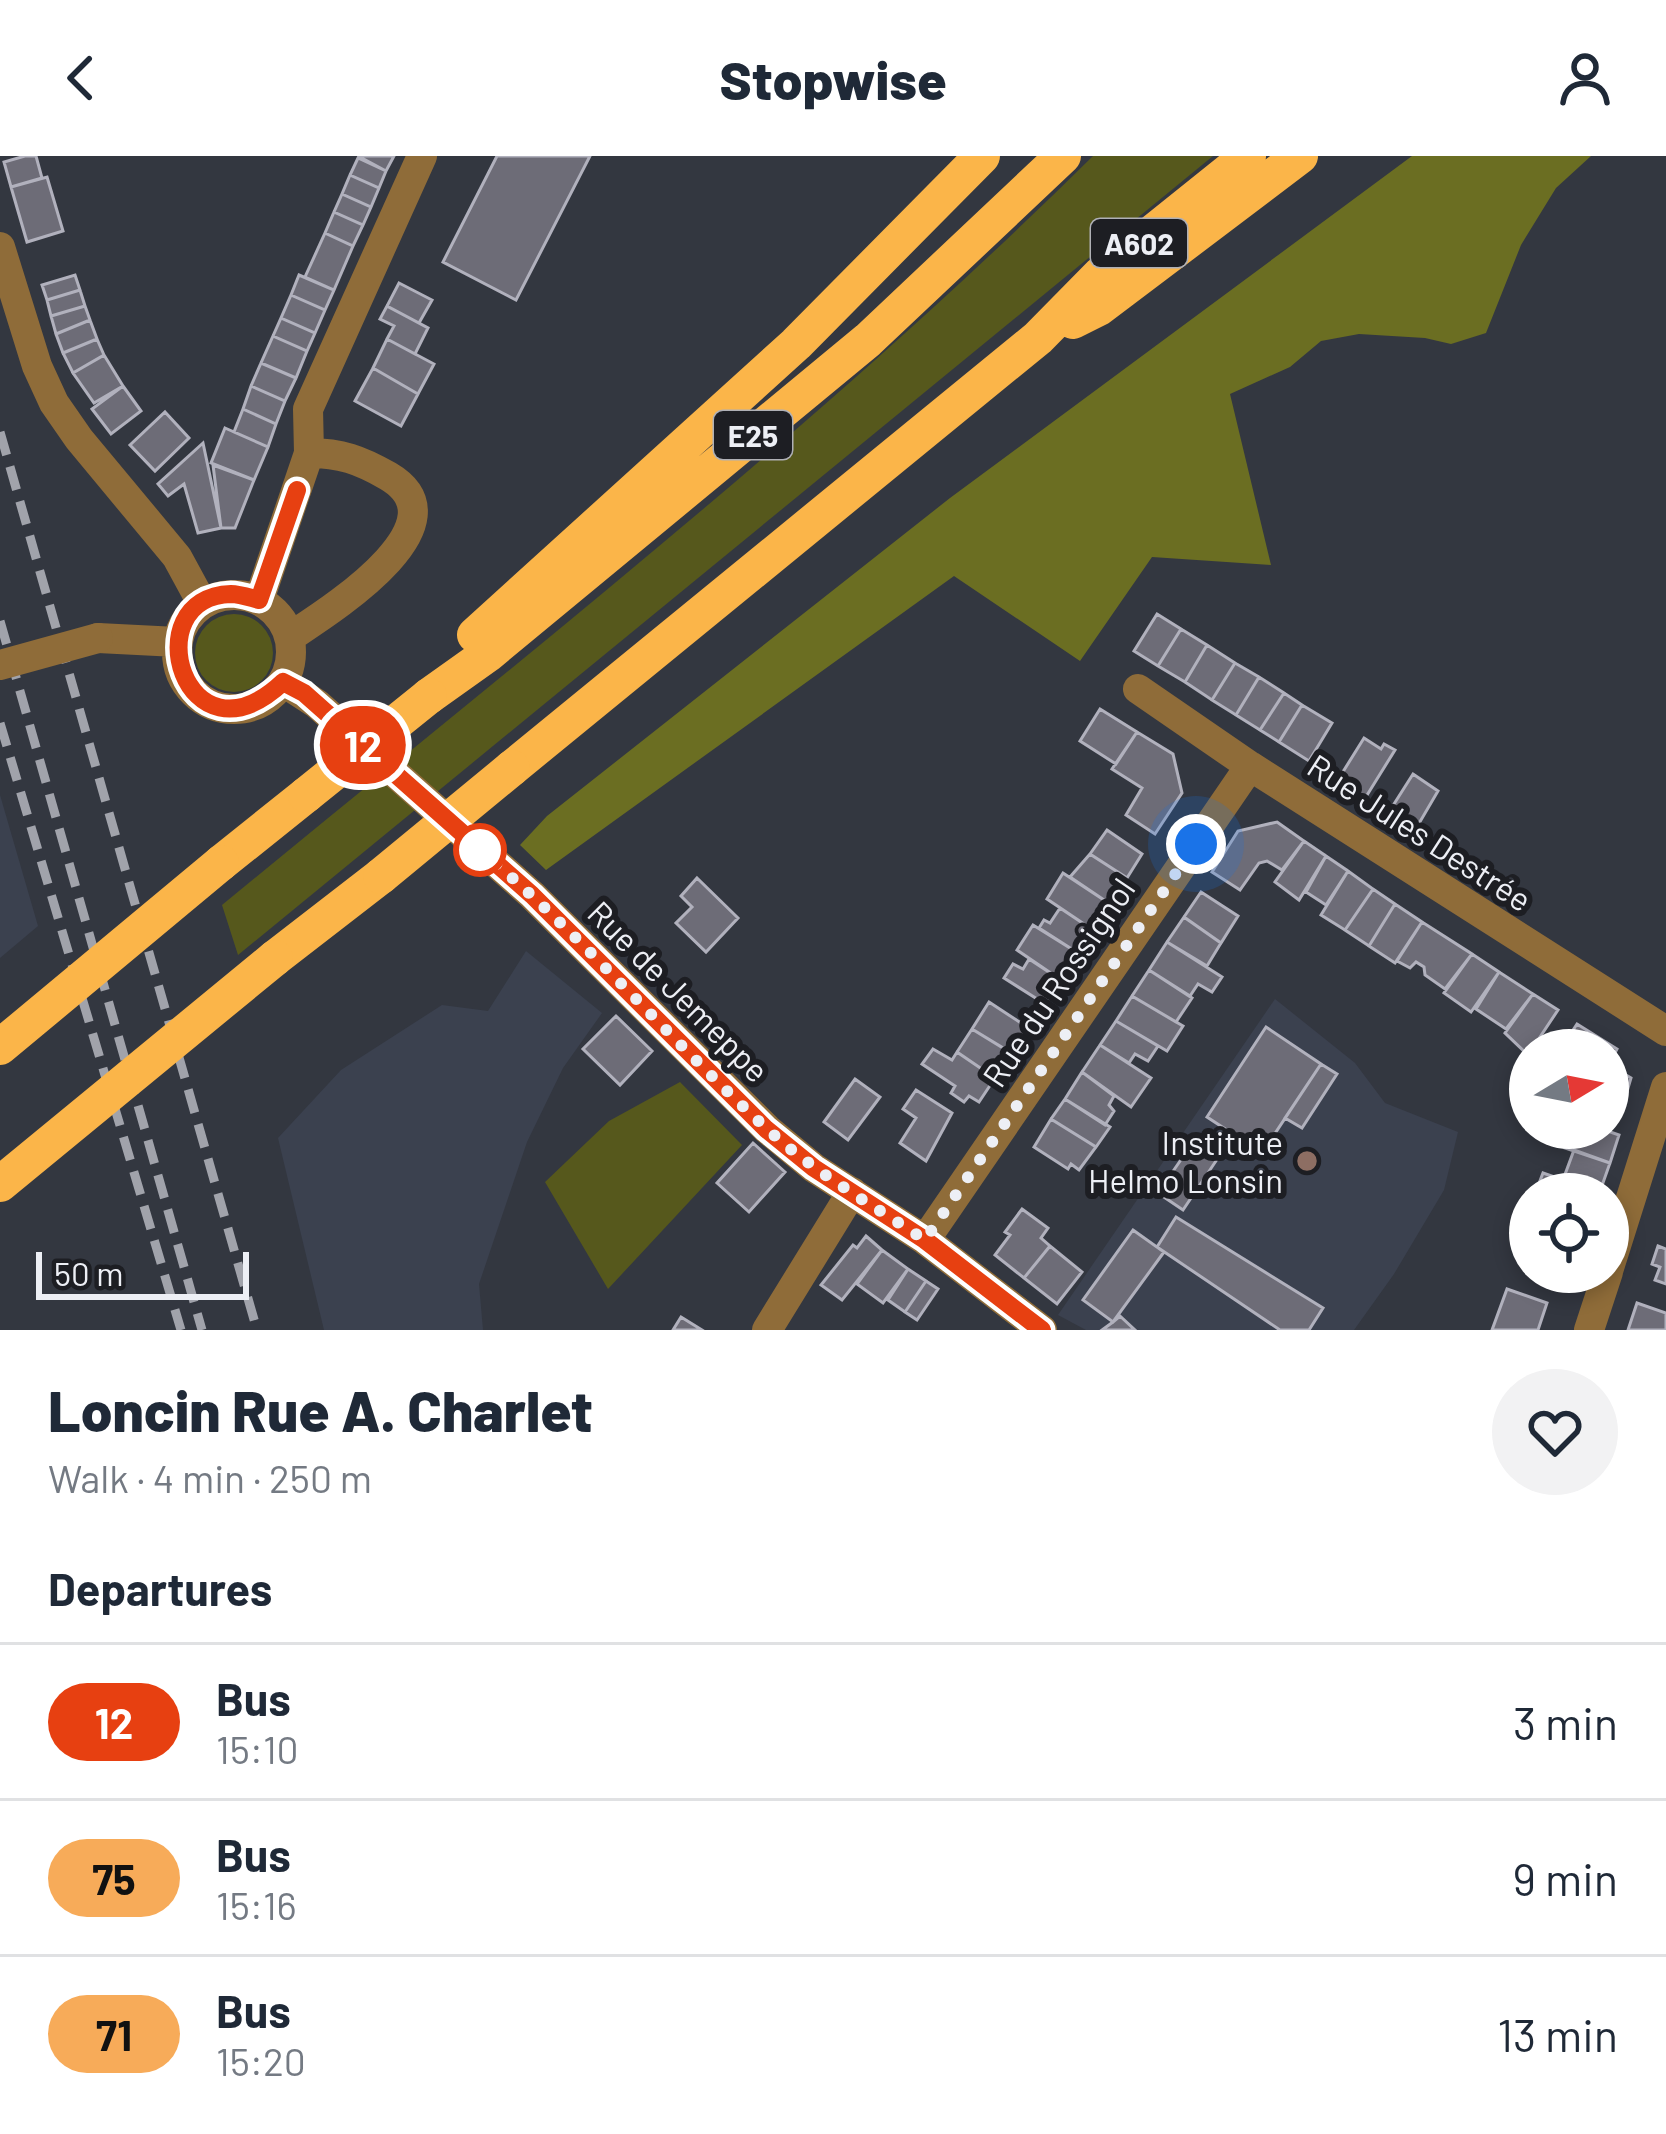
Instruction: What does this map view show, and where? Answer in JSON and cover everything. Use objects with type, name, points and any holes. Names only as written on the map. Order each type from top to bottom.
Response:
[{"type":"highway","points":[[429,696],[476,634],[796,344],[982,156]]},
{"type":"highway","name":"E25","points":[[0,1047],[868,340],[1063,156]]},
{"type":"highway","name":"A602","points":[[1038,338],[1101,274],[1247,156]]},
{"type":"highway","points":[[0,1184],[1038,338],[1099,308],[1300,156]]},
{"type":"street","points":[[259,600],[309,453],[308,409],[422,156]]},
{"type":"street","points":[[0,247],[37,366],[54,403],[177,557],[202,603]]},
{"type":"street","points":[[290,637],[375,574],[397,553],[412,529],[410,502],[395,480],[343,453],[309,453]]},
{"type":"street","points":[[230,594],[259,600],[279,615],[290,637],[291,660],[283,682],[260,704],[229,710],[199,699],[180,673],[177,641],[185,620],[202,603],[230,594]]},
{"type":"street","points":[[0,664],[98,638],[177,641]]},
{"type":"street","name":"Rue de Jemeppe","points":[[283,682],[327,712],[532,895],[766,1129],[814,1168],[925,1240],[1042,1330]]},
{"type":"street","name":"Rue Jules Destrée","points":[[1138,689],[1250,766],[1666,1031]]},
{"type":"street","name":"Rue du Rossignol","points":[[925,1240],[1250,766]]},
{"type":"street","points":[[1629,1205],[1666,1087]]},
{"type":"street","points":[[767,1330],[852,1192]]},
{"type":"street","points":[[1589,1330],[1601,1293]]},
{"type":"shaded area","points":[[1093,156],[1213,156],[238,955],[222,905],[776,447]]},
{"type":"shaded area","points":[[1412,156],[1591,156],[1556,188],[1521,245],[1486,333],[1451,344],[1359,334],[1321,341],[1290,367],[1230,394],[1271,565],[1152,557],[1080,661],[954,576],[546,870],[520,845],[547,816],[950,498]]},
{"type":"shaded area","points":[[234,614],[262,625],[273,653],[262,681],[234,692],[206,681],[195,653],[206,625]]},
{"type":"shaded area","points":[[0,795],[38,926],[0,958]]},
{"type":"shaded area","points":[[526,951],[602,1013],[563,1068],[527,1142],[479,1284],[483,1330],[324,1330],[278,1138],[341,1070],[442,1005],[488,1011]]},
{"type":"shaded area","name":"Institute Helmo Lonsin","points":[[1275,999],[1355,1063],[1385,1103],[1458,1132],[1444,1190],[1394,1274],[1354,1330],[1086,1330],[1058,1315]]},
{"type":"shaded area","points":[[680,1082],[742,1145],[608,1289],[545,1182],[609,1121]]},
{"type":"building","points":[[36,156],[42,178],[11,187],[4,162]]},
{"type":"building","points":[[358,156],[394,156],[386,171]]},
{"type":"building","points":[[497,156],[590,156],[516,300],[443,262]]},
{"type":"building","points":[[358,158],[386,171],[379,188],[350,175]]},
{"type":"building","points":[[350,175],[379,188],[371,207],[342,194]]},
{"type":"building","points":[[47,177],[63,231],[27,242],[11,187]]},
{"type":"building","points":[[342,194],[371,207],[363,225],[334,212]]},
{"type":"building","points":[[334,212],[363,225],[353,246],[325,233]]},
{"type":"building","points":[[325,233],[353,246],[334,290],[305,277]]},
{"type":"building","points":[[75,275],[80,290],[47,300],[42,285]]},
{"type":"building","points":[[299,275],[334,290],[325,310],[291,295]]},
{"type":"building","points":[[399,283],[432,300],[419,323],[387,306]]},
{"type":"building","points":[[80,290],[85,306],[51,316],[47,300]]},
{"type":"building","points":[[291,295],[325,310],[315,333],[281,318]]},
{"type":"building","points":[[85,306],[90,320],[56,334],[51,316]]},
{"type":"building","points":[[387,306],[428,328],[415,354],[387,339],[394,326],[380,319]]},
{"type":"building","points":[[281,318],[315,333],[307,351],[273,336]]},
{"type":"building","points":[[90,320],[97,339],[63,353],[56,334]]},
{"type":"building","points":[[273,336],[307,351],[296,378],[261,363]]},
{"type":"building","points":[[97,339],[104,355],[73,373],[63,353]]},
{"type":"building","points":[[387,339],[434,364],[418,394],[373,368]]},
{"type":"building","points":[[104,355],[123,386],[94,403],[73,373]]},
{"type":"building","points":[[261,363],[296,378],[285,401],[251,386]]},
{"type":"building","points":[[373,368],[418,394],[401,426],[355,401]]},
{"type":"building","points":[[123,386],[141,411],[111,434],[92,409]]},
{"type":"building","points":[[251,386],[285,401],[276,424],[243,409]]},
{"type":"building","points":[[243,409],[276,424],[268,447],[234,432]]},
{"type":"building","points":[[165,412],[189,438],[155,471],[130,445]]},
{"type":"building","points":[[225,428],[268,447],[254,480],[211,463]]},
{"type":"building","points":[[203,443],[221,528],[198,533],[184,484],[168,496],[158,484]]},
{"type":"building","points":[[213,465],[254,480],[235,528],[221,528]]},
{"type":"building","points":[[1157,614],[1181,629],[1158,666],[1134,651]]},
{"type":"building","points":[[1181,629],[1207,645],[1185,682],[1158,666]]},
{"type":"building","points":[[1207,645],[1235,663],[1212,700],[1185,682]]},
{"type":"building","points":[[1235,663],[1259,677],[1236,715],[1212,700]]},
{"type":"building","points":[[1259,677],[1284,693],[1260,730],[1236,715]]},
{"type":"building","points":[[1284,693],[1302,705],[1279,742],[1260,730]]},
{"type":"building","points":[[1302,705],[1332,723],[1309,761],[1279,742]]},
{"type":"building","points":[[1100,709],[1137,732],[1116,764],[1080,741]]},
{"type":"building","points":[[1137,732],[1173,754],[1182,793],[1155,834],[1126,815],[1142,788],[1112,769]]},
{"type":"building","points":[[1364,738],[1381,749],[1384,744],[1395,750],[1364,800],[1336,783]]},
{"type":"building","points":[[1413,774],[1438,791],[1414,832],[1387,815]]},
{"type":"building","points":[[1277,822],[1304,841],[1282,870],[1267,861],[1259,863],[1240,890],[1212,872],[1238,831]]},
{"type":"building","points":[[1107,830],[1142,854],[1127,878],[1090,854]]},
{"type":"building","points":[[1304,841],[1326,856],[1299,900],[1275,882]]},
{"type":"building","points":[[1090,854],[1127,878],[1110,904],[1070,877]]},
{"type":"building","points":[[1326,856],[1348,871],[1326,905],[1306,892]]},
{"type":"building","points":[[1348,871],[1373,889],[1345,930],[1321,915]]},
{"type":"building","points":[[1063,873],[1110,904],[1093,930],[1047,899]]},
{"type":"building","points":[[697,878],[738,918],[706,952],[676,923],[692,907],[681,896]]},
{"type":"building","points":[[1373,889],[1395,904],[1369,946],[1345,930]]},
{"type":"building","points":[[1201,892],[1238,916],[1221,943],[1184,917]]},
{"type":"building","points":[[1395,904],[1422,922],[1395,963],[1369,946]]},
{"type":"building","points":[[1060,908],[1093,930],[1078,953],[1039,928],[1044,920],[1050,923]]},
{"type":"building","points":[[1184,917],[1221,943],[1207,966],[1167,942]]},
{"type":"building","points":[[1422,922],[1472,954],[1445,989],[1416,962],[1410,968],[1397,961]]},
{"type":"building","points":[[1033,925],[1078,953],[1061,980],[1017,950]]},
{"type":"building","points":[[1167,942],[1222,977],[1212,992],[1198,984],[1190,996],[1149,970]]},
{"type":"building","points":[[1472,954],[1499,972],[1471,1012],[1444,993]]},
{"type":"building","points":[[1029,959],[1061,980],[1045,1004],[1004,978],[1013,964],[1023,969]]},
{"type":"building","points":[[1149,970],[1192,998],[1176,1022],[1132,996]]},
{"type":"building","points":[[1499,972],[1533,994],[1506,1029],[1476,1009]]},
{"type":"building","points":[[1533,994],[1558,1010],[1545,1029],[1509,1029],[1509,1037],[1505,1033]]},
{"type":"building","points":[[1132,996],[1183,1026],[1167,1051],[1116,1021]]},
{"type":"building","points":[[989,1002],[1027,1027],[1011,1053],[972,1029]]},
{"type":"building","points":[[616,1016],[652,1051],[620,1085],[583,1049]]},
{"type":"building","points":[[1116,1021],[1158,1046],[1148,1061],[1135,1054],[1129,1063],[1100,1045]]},
{"type":"building","points":[[1266,1027],[1321,1064],[1262,1153],[1207,1117]]},
{"type":"building","points":[[972,1029],[1013,1054],[995,1078],[957,1052]]},
{"type":"building","points":[[1100,1045],[1151,1078],[1131,1107],[1082,1072]]},
{"type":"building","points":[[933,1049],[952,1060],[957,1052],[995,1078],[979,1102],[969,1096],[964,1102],[951,1093],[955,1086],[922,1064]]},
{"type":"building","points":[[1321,1064],[1337,1074],[1302,1128],[1285,1118]]},
{"type":"building","points":[[1082,1072],[1114,1096],[1109,1105],[1114,1111],[1105,1125],[1065,1099]]},
{"type":"building","points":[[855,1079],[880,1097],[848,1140],[824,1122]]},
{"type":"building","points":[[916,1090],[952,1113],[926,1161],[900,1143],[916,1118],[903,1109]]},
{"type":"building","points":[[1065,1099],[1110,1127],[1096,1147],[1051,1119]]},
{"type":"building","points":[[1051,1119],[1096,1147],[1079,1170],[1071,1164],[1068,1169],[1034,1147]]},
{"type":"building","points":[[1198,1135],[1222,1152],[1183,1210],[1158,1193]]},
{"type":"building","points":[[753,1143],[785,1172],[749,1212],[717,1183]]},
{"type":"building","points":[[1568,1149],[1614,1149],[1610,1163]]},
{"type":"building","points":[[1574,1150],[1610,1163],[1606,1173],[1566,1173]]},
{"type":"building","points":[[1022,1209],[1048,1228],[1041,1238],[1050,1246],[1024,1278],[995,1255]]},
{"type":"building","points":[[1176,1217],[1323,1308],[1309,1330],[1280,1330],[1157,1247]]},
{"type":"building","points":[[1133,1230],[1164,1252],[1113,1322],[1083,1300]]},
{"type":"building","points":[[866,1236],[882,1250],[842,1300],[821,1285]]},
{"type":"building","points":[[1050,1246],[1082,1272],[1057,1304],[1024,1278]]},
{"type":"building","points":[[1658,1246],[1666,1249],[1666,1284],[1655,1280],[1660,1267],[1652,1264]]},
{"type":"building","points":[[882,1250],[908,1269],[883,1303],[857,1284]]},
{"type":"building","points":[[908,1269],[926,1281],[905,1312],[888,1300]]},
{"type":"building","points":[[926,1281],[938,1289],[917,1320],[905,1312]]},
{"type":"building","points":[[1507,1289],[1547,1303],[1538,1330],[1492,1330]]},
{"type":"building","points":[[1637,1303],[1666,1313],[1666,1330],[1628,1330]]},
{"type":"building","points":[[1120,1316],[1135,1330],[1102,1330],[1113,1322]]},
{"type":"building","points":[[681,1317],[702,1330],[673,1330]]},
{"type":"railway","points":[[0,432],[257,1330]]},
{"type":"railway","points":[[0,621],[202,1330]]},
{"type":"railway","points":[[0,723],[181,1330]]},
{"type":"bus line","name":"12","points":[[297,490],[259,600],[230,594],[202,603],[185,620],[177,641],[180,673],[199,699],[229,710],[260,704],[283,682],[304,693],[532,895],[766,1129],[814,1168],[925,1240],[1042,1330]]},
{"type":"place","name":"Institute Helmo Lonsin","points":[[1307,1161]]},
{"type":"route","points":[[480,850],[532,895],[766,1129],[814,1168],[925,1240],[1196,844]]}]
